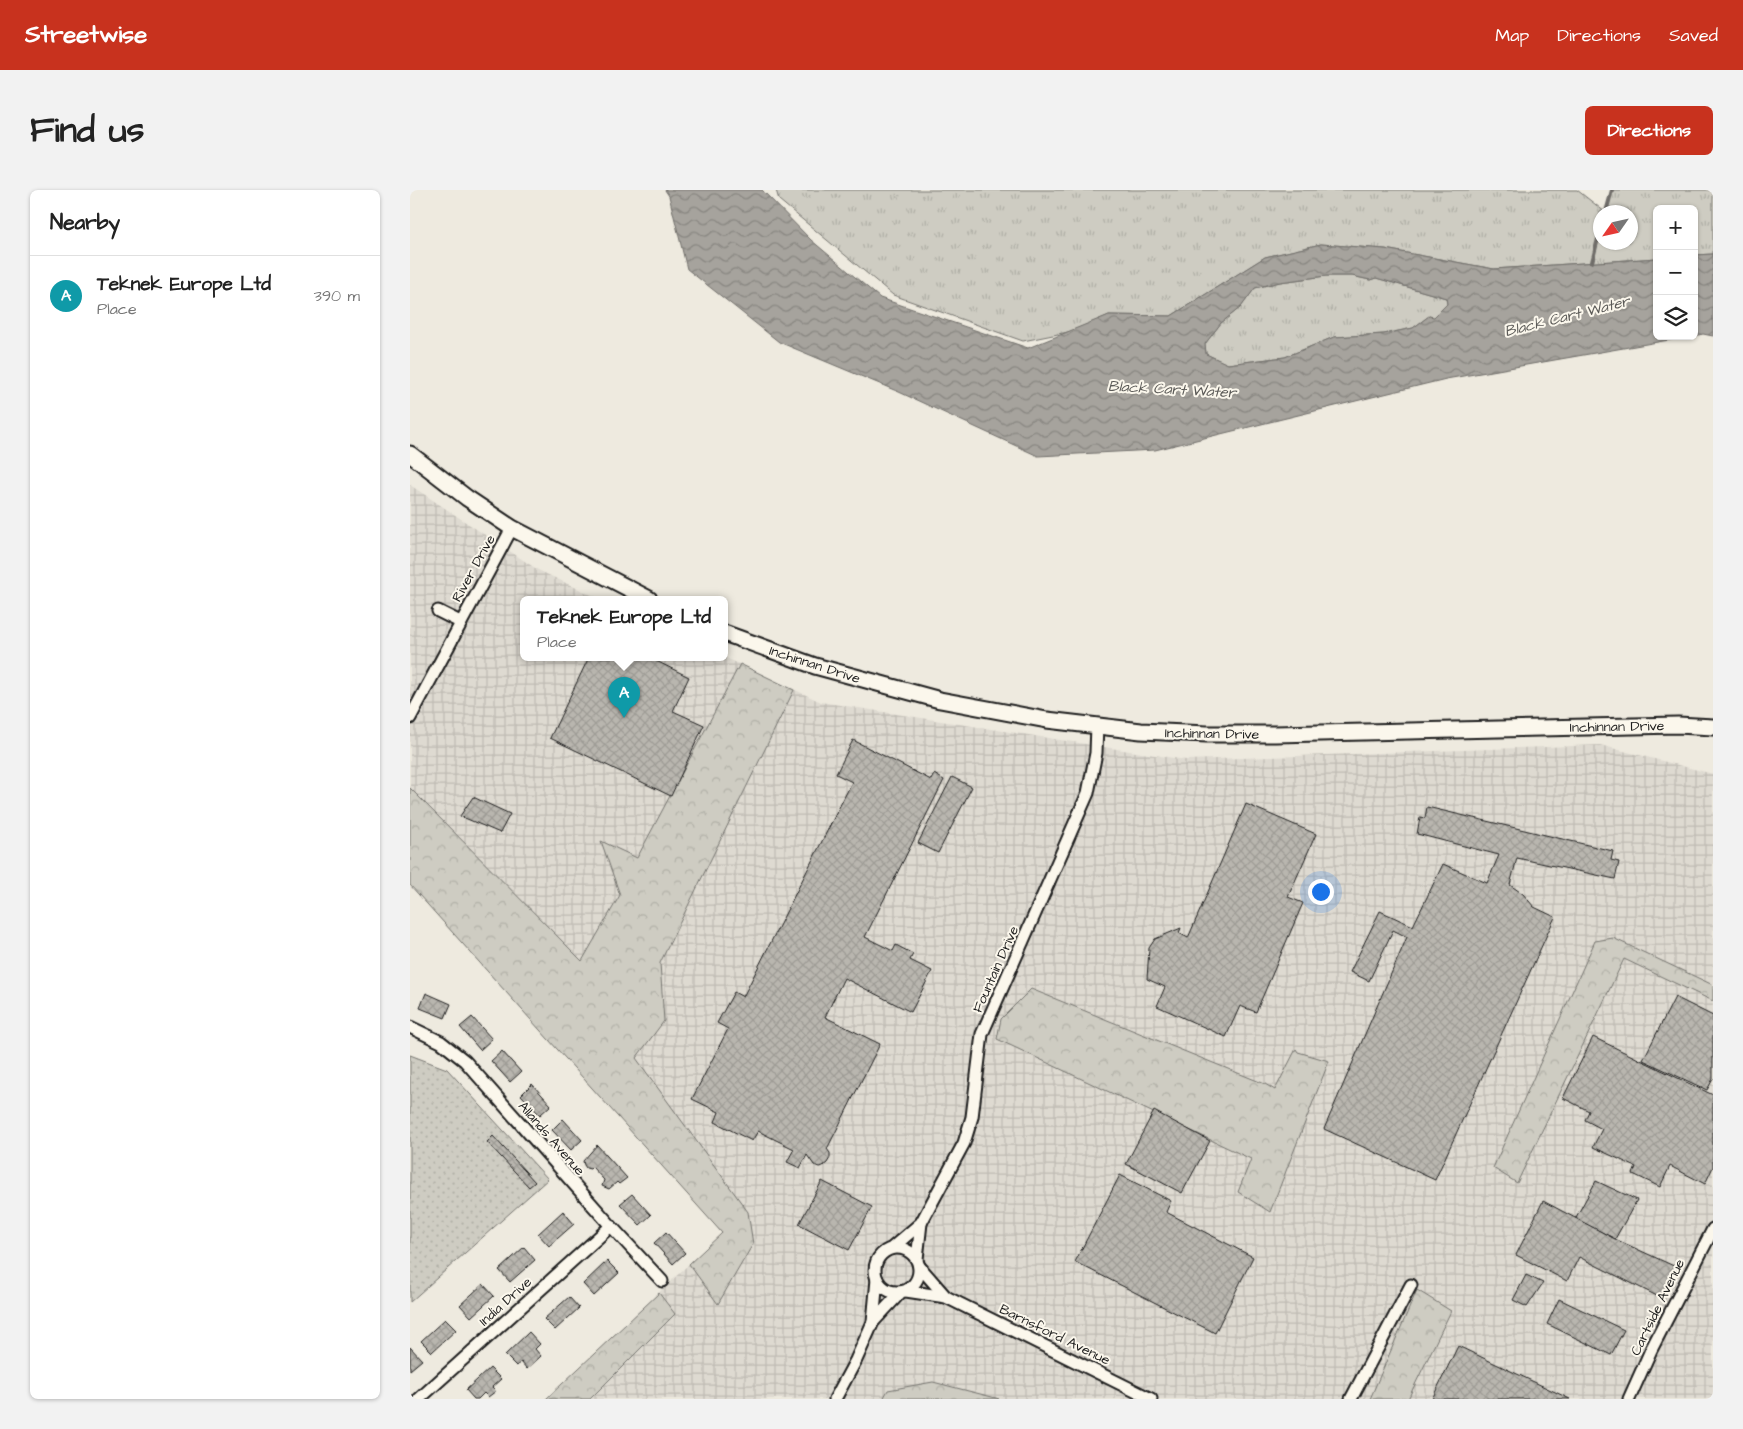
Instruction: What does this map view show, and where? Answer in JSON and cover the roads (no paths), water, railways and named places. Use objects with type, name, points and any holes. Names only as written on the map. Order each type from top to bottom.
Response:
[{"type":"street","points":[[410,454],[467,498],[512,528],[642,596]]},
{"type":"street","name":"River Drive","points":[[410,718],[512,528]]},
{"type":"street","name":"River Drive","points":[[438,611],[460,622]]},
{"type":"street","name":"Inchinnan Drive","points":[[728,634],[815,666],[899,690],[991,711],[1046,720],[1160,732],[1265,734],[1653,725],[1713,727]]},
{"type":"street","name":"Fountain Drive","points":[[892,1248],[921,1223],[964,1143],[972,1117],[982,1034],[1088,793],[1096,753],[1098,725]]},
{"type":"street","name":"Allands Avenue","points":[[410,1027],[441,1042],[465,1061],[662,1281]]},
{"type":"street","name":"Fountain Drive","points":[[918,1262],[921,1223]]},
{"type":"street","name":"India Drive","points":[[420,1399],[611,1226]]},
{"type":"street","name":"Cartside Avenue","points":[[1629,1399],[1651,1350],[1713,1229]]},
{"type":"street","points":[[873,1322],[903,1292],[916,1283],[918,1278],[918,1262],[907,1250],[892,1248],[885,1251],[879,1257],[875,1272],[881,1286],[887,1290],[903,1292]]},
{"type":"street","name":"Barnsford Avenue","points":[[918,1262],[946,1297]]},
{"type":"street","points":[[835,1399],[856,1360],[873,1322],[877,1279]]},
{"type":"street","points":[[1350,1399],[1411,1285]]},
{"type":"street","name":"Barnsford Avenue","points":[[903,1292],[946,1297],[1151,1399]]},
{"type":"water","name":"Black Cart Water","points":[[665,190],[762,190],[811,240],[880,298],[1028,348],[1109,315],[1171,316],[1265,257],[1321,244],[1385,249],[1494,269],[1653,258],[1653,340],[1669,340],[1446,379],[1155,450],[1038,456],[899,392],[779,342],[687,269],[669,196]],"holes":[[[1326,276],[1352,276],[1370,280],[1376,278],[1446,298],[1447,304],[1434,317],[1429,316],[1413,328],[1384,334],[1334,337],[1285,357],[1228,364],[1206,354],[1205,344],[1221,323],[1241,307],[1255,288],[1280,282]]]},
{"type":"water","points":[[1713,254],[1713,336],[1698,335],[1698,255]]},
{"type":"waterway","points":[[1608,205],[1612,190]]},
{"type":"waterway","points":[[1592,262],[1595,250]]},
{"type":"place","name":"Teknek Europe Ltd","points":[[624,718]]}]
